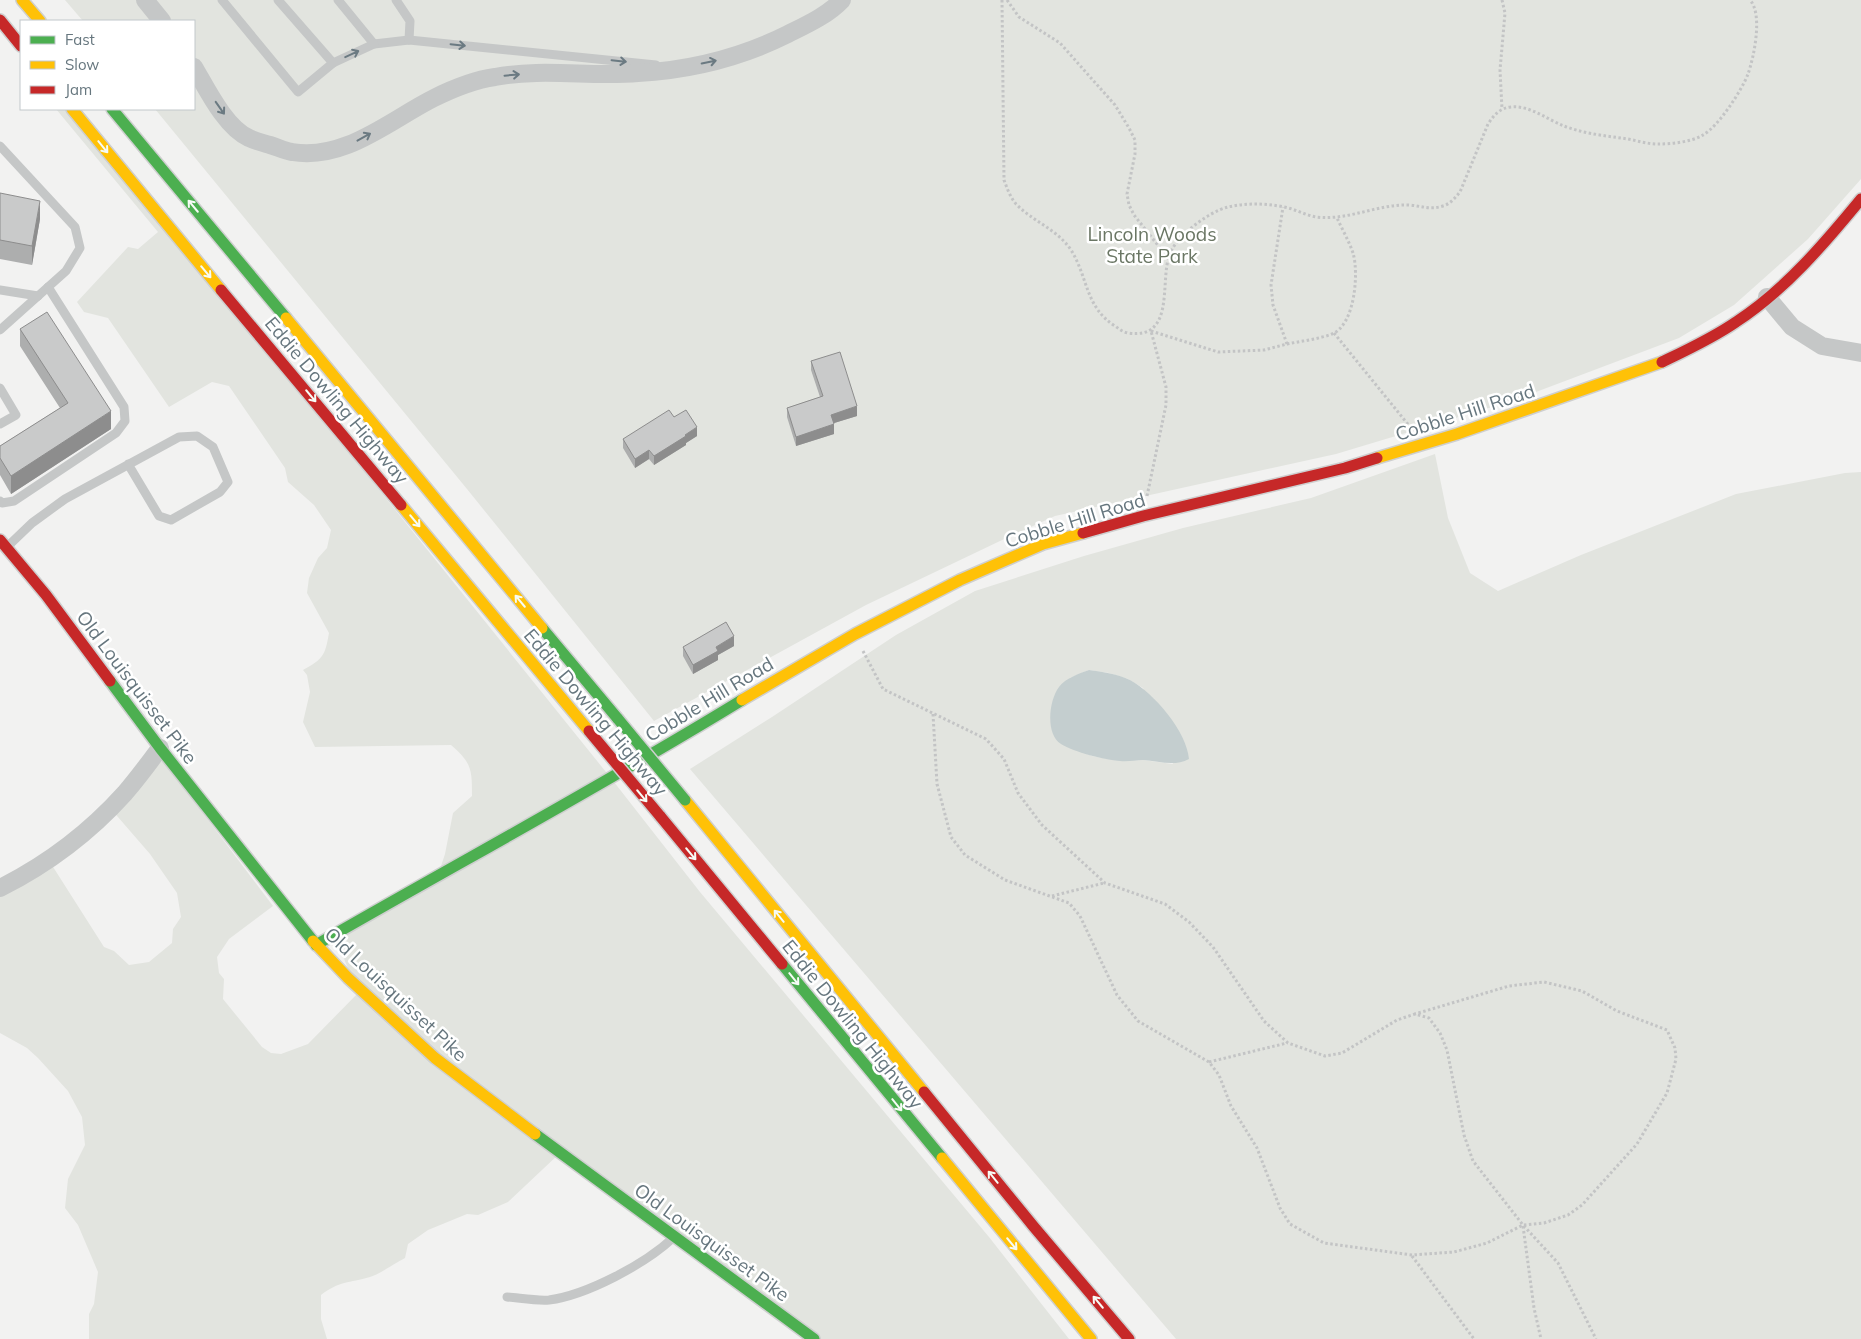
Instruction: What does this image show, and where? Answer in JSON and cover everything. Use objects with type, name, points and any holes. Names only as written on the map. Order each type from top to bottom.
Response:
[{"type":"main road","points":[[22,0],[39,20]]},
{"type":"main road","points":[[0,20],[20,45]]},
{"type":"main road","name":"Eddie Dowling Highway","points":[[73,110],[157,214],[660,816],[1091,1339]]},
{"type":"main road","name":"Eddie Dowling Highway","points":[[113,110],[685,800],[1034,1227],[1129,1339]]},
{"type":"main road","name":"Cobble Hill Road","points":[[316,945],[672,743],[793,669],[855,634],[960,580],[1004,560],[1043,544],[1142,516],[1345,468],[1424,444],[1657,364],[1687,351],[1748,314],[1812,257],[1861,199]]},
{"type":"main road","name":"Old Louisquisset Pike","points":[[3,544],[46,595],[160,748],[316,945],[348,978],[435,1058],[501,1109],[814,1339]]},
{"type":"street","points":[[195,69],[221,111],[234,127],[248,138],[292,152],[318,152],[351,145],[434,98],[473,81],[497,76],[556,72],[638,74],[684,68],[726,59],[775,41],[808,24],[842,0]]},
{"type":"street","points":[[1767,297],[1792,327],[1822,346],[1861,353]]},
{"type":"street","points":[[0,888],[20,878],[69,847],[125,793],[160,748]]},
{"type":"lane","points":[[222,0],[298,92],[333,62],[374,44],[409,40],[684,68]]},
{"type":"lane","points":[[278,0],[333,62]]},
{"type":"lane","points":[[338,0],[374,44]]},
{"type":"lane","points":[[396,0],[410,20],[409,40]]},
{"type":"lane","points":[[0,146],[75,227],[80,248],[66,271],[0,330]]},
{"type":"lane","points":[[0,500],[2,503],[14,501],[116,433],[125,421],[124,407],[48,287]]},
{"type":"lane","points":[[0,290],[38,296]]},
{"type":"lane","points":[[0,388],[16,416],[0,424]]},
{"type":"lane","points":[[3,544],[65,499],[128,464],[179,437],[197,436],[213,448],[228,482],[220,492],[171,520],[159,516],[128,464]]},
{"type":"lane","points":[[507,1297],[549,1300],[582,1291],[657,1252],[675,1236]]},
{"type":"path","points":[[1002,0],[1004,180],[1016,204],[1058,236],[1069,247],[1076,258],[1092,303],[1104,320],[1125,333],[1139,334],[1151,331],[1218,352],[1264,350],[1334,333],[1346,321],[1354,296],[1356,278],[1353,253],[1337,218]]},
{"type":"path","points":[[1008,0],[1019,17],[1060,44],[1115,105],[1130,128],[1135,140],[1135,154],[1127,194],[1129,205],[1134,215],[1168,258]]},
{"type":"path","points":[[1502,0],[1505,13],[1500,70],[1502,109]]},
{"type":"path","points":[[1151,331],[1161,317],[1168,258],[1174,245],[1206,217],[1225,208],[1246,203],[1283,207],[1315,216],[1337,218],[1393,206],[1411,205],[1430,209],[1444,206],[1460,192],[1488,124],[1494,115],[1502,109],[1523,108],[1564,126],[1588,133],[1658,144],[1690,140],[1704,135],[1738,94],[1748,74],[1757,34],[1756,18],[1750,0]]},
{"type":"path","points":[[1283,207],[1271,285],[1273,305],[1288,344]]},
{"type":"path","points":[[1142,516],[1166,404],[1166,387],[1151,331]]},
{"type":"path","points":[[1334,333],[1424,444]]},
{"type":"path","points":[[855,634],[882,689],[986,739],[1004,759],[1018,793],[1042,825],[1105,883],[1165,904],[1189,922],[1213,947],[1264,1021],[1288,1043],[1325,1056],[1342,1054],[1397,1020],[1509,986],[1544,982],[1582,991],[1617,1011],[1667,1030],[1675,1048],[1676,1059],[1667,1093],[1637,1144],[1582,1205],[1568,1215],[1544,1223],[1523,1225],[1487,1243],[1454,1252],[1412,1256],[1324,1243],[1290,1224],[1280,1208],[1257,1148],[1230,1106],[1219,1075],[1209,1062],[1138,1021],[1117,995],[1080,916],[1069,903],[1005,880],[966,855],[951,838],[937,784],[933,714]]},
{"type":"path","points":[[1051,896],[1105,883]]},
{"type":"path","points":[[1415,1014],[1428,1018],[1440,1033],[1447,1050],[1464,1135],[1473,1161],[1523,1225],[1558,1263],[1596,1339]]},
{"type":"path","points":[[1209,1062],[1288,1043]]},
{"type":"path","points":[[1523,1225],[1534,1308],[1541,1339]]},
{"type":"path","points":[[1412,1256],[1474,1339]]},
{"type":"green space","name":"Lincoln Woods State Park","points":[[65,0],[1861,0],[1861,179],[1808,239],[1734,305],[1679,338],[1512,401],[1336,454],[1055,516],[866,605],[654,721],[467,489],[156,110],[195,110],[195,20],[82,20]]},
{"type":"green space","points":[[57,110],[74,110],[614,782],[700,892],[989,1237],[1069,1339],[813,1339],[560,1153],[508,1202],[478,1215],[467,1214],[428,1230],[408,1244],[405,1258],[374,1276],[327,1290],[321,1295],[321,1319],[327,1339],[89,1339],[89,1314],[94,1304],[98,1272],[78,1225],[65,1208],[68,1179],[85,1145],[82,1117],[68,1091],[38,1058],[27,1048],[0,1033],[0,885],[48,859],[104,947],[114,951],[129,965],[149,962],[172,943],[173,929],[181,917],[177,893],[150,854],[111,809],[163,760],[273,906],[229,939],[217,957],[219,973],[224,979],[223,999],[262,1047],[271,1053],[281,1054],[308,1044],[361,990],[347,966],[336,939],[439,872],[445,854],[453,813],[472,796],[471,773],[467,762],[451,745],[315,747],[303,722],[310,692],[307,675],[303,670],[322,656],[329,633],[307,593],[309,578],[318,558],[327,548],[331,530],[314,505],[288,482],[285,468],[229,386],[212,382],[169,407],[108,318],[84,312],[77,302],[128,247],[138,249],[158,232]]},
{"type":"green space","points":[[1435,454],[1448,518],[1470,573],[1498,591],[1581,555],[1736,494],[1845,473],[1861,472],[1861,1339],[1176,1339],[690,769],[896,635],[975,591],[1084,556],[1183,528],[1311,498]],"holes":[[[1089,670],[1109,673],[1128,679],[1143,688],[1173,764],[1143,760],[1120,761],[1092,756],[1060,743],[1070,678]]]},
{"type":"shaded area","points":[[1089,670],[1130,680],[1149,694],[1168,714],[1176,726],[1187,748],[1189,759],[1178,763],[1114,760],[1081,753],[1061,744],[1056,739],[1051,725],[1050,717],[1053,700],[1059,687],[1065,681]]},
{"type":"building","points":[[0,193],[40,201],[32,246],[0,240]]},
{"type":"building","points":[[47,312],[111,411],[11,476],[0,458],[0,446],[68,403],[20,329]]},
{"type":"building","points":[[840,352],[857,406],[831,415],[834,424],[796,437],[787,408],[823,396],[811,361]]},
{"type":"building","points":[[669,410],[674,417],[686,410],[697,427],[654,456],[649,450],[635,459],[623,439]]},
{"type":"building","points":[[726,622],[734,636],[716,647],[718,651],[693,665],[683,647]]},
{"type":"traffic: fast","points":[[113,110],[286,318]]},
{"type":"traffic: fast","points":[[542,628],[618,719]]},
{"type":"traffic: fast","points":[[110,681],[160,748],[313,941]]},
{"type":"traffic: fast","points":[[316,945],[583,794],[742,700]]},
{"type":"traffic: fast","points":[[618,719],[685,800]]},
{"type":"traffic: fast","points":[[782,964],[942,1158]]},
{"type":"traffic: fast","points":[[535,1134],[814,1339]]},
{"type":"traffic: slow","points":[[22,0],[39,20]]},
{"type":"traffic: slow","points":[[73,110],[221,290]]},
{"type":"traffic: slow","points":[[286,318],[542,628]]},
{"type":"traffic: slow","points":[[1377,458],[1457,434],[1662,362]]},
{"type":"traffic: slow","points":[[401,505],[589,731]]},
{"type":"traffic: slow","points":[[742,700],[855,634],[960,580],[1043,544],[1083,533]]},
{"type":"traffic: slow","points":[[685,800],[924,1092]]},
{"type":"traffic: slow","points":[[313,941],[348,978],[435,1058],[535,1134]]},
{"type":"traffic: slow","points":[[942,1158],[1091,1339]]},
{"type":"traffic: jam","points":[[0,20],[20,45]]},
{"type":"traffic: jam","points":[[1662,362],[1718,333],[1771,296],[1833,233],[1861,199]]},
{"type":"traffic: jam","points":[[221,290],[401,505]]},
{"type":"traffic: jam","points":[[1083,533],[1143,516],[1345,468],[1377,458]]},
{"type":"traffic: jam","points":[[0,540],[46,595],[110,681]]},
{"type":"traffic: jam","points":[[589,731],[660,816]]},
{"type":"traffic: jam","points":[[660,816],[782,964]]},
{"type":"traffic: jam","points":[[924,1092],[1034,1227],[1129,1339]]}]
